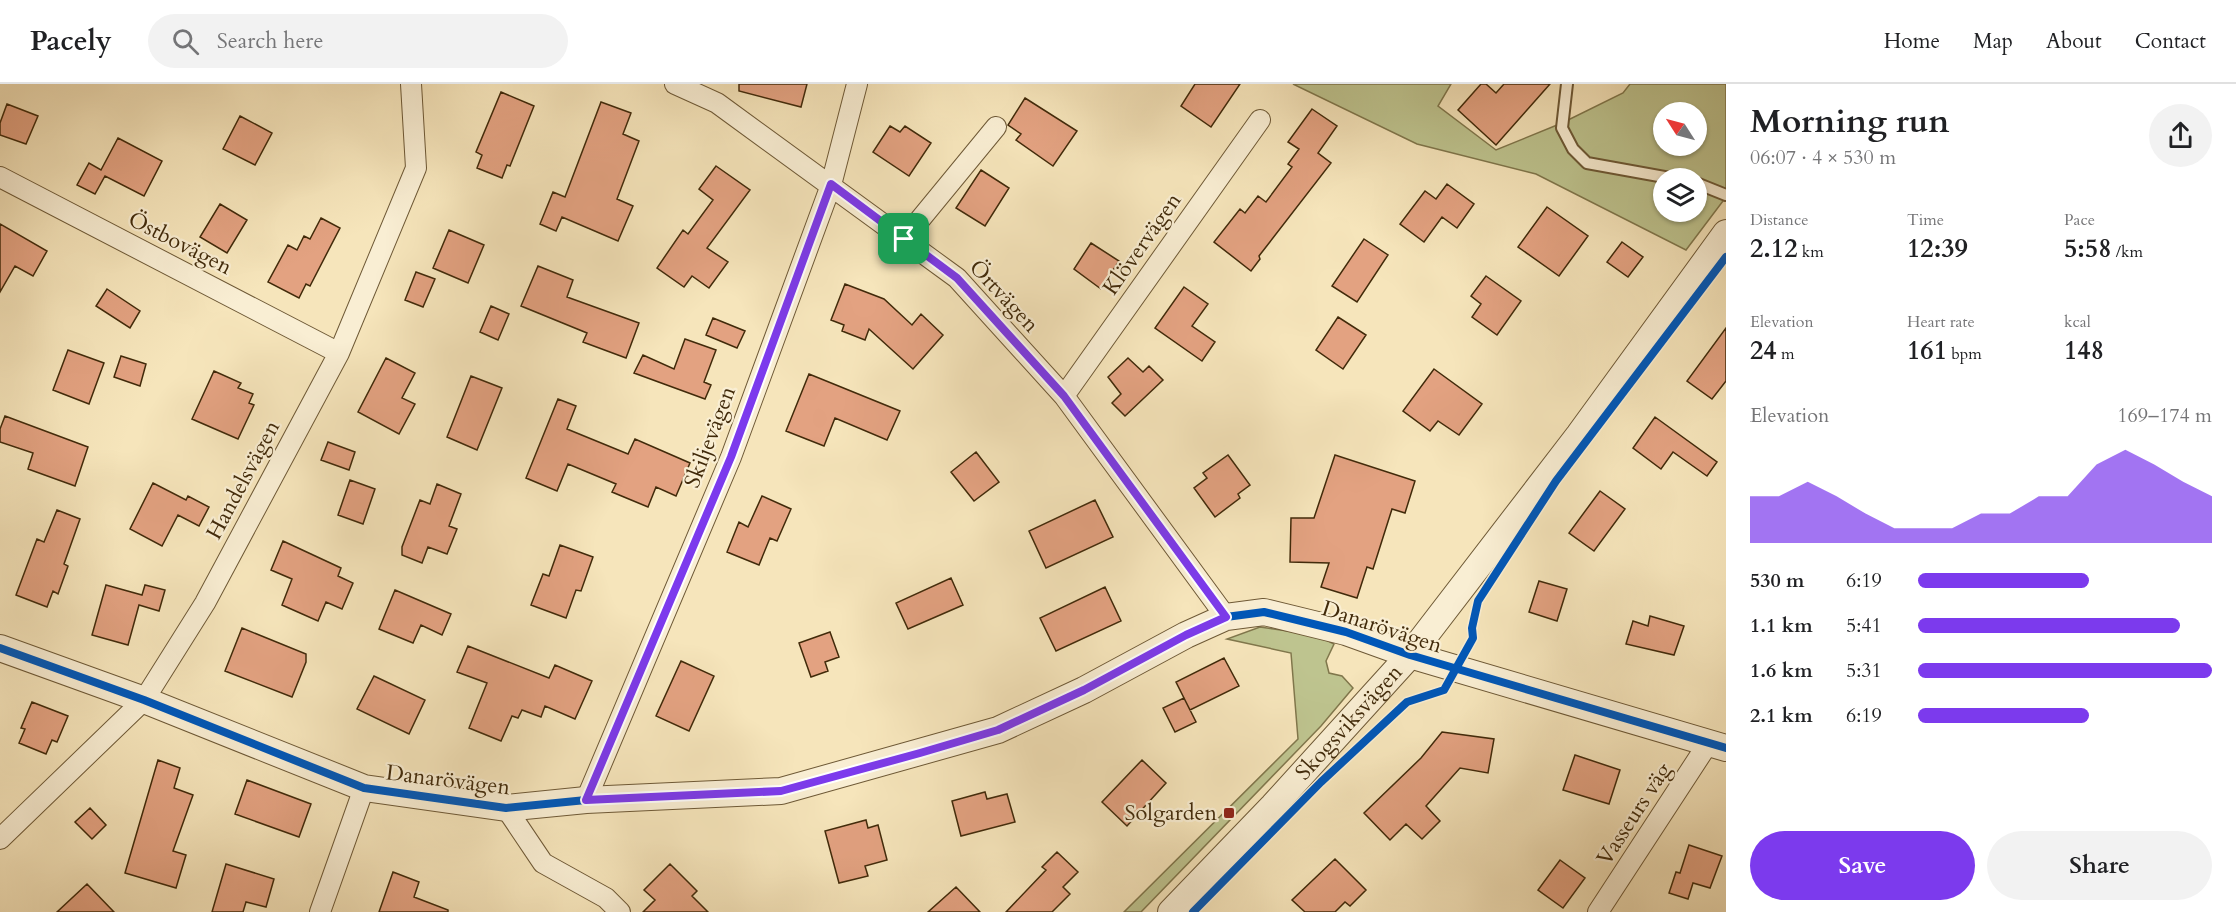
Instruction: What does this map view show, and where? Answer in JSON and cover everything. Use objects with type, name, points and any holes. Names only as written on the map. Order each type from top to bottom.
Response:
[{"type":"street","name":"Handelsvägen","points":[[0,839],[144,700],[205,603],[339,353],[416,168],[411,84]]},
{"type":"street","name":"Örtvägen","points":[[675,84],[711,100],[831,184],[957,278],[1064,396],[1226,617]]},
{"type":"street","name":"Skiljevägen","points":[[586,800],[731,457],[831,184],[857,84]]},
{"type":"street","name":"Klövervägen","points":[[1064,396],[1260,120]]},
{"type":"street","points":[[904,239],[996,127]]},
{"type":"street","name":"Östbovägen","points":[[0,177],[339,353]]},
{"type":"street","name":"Skogsviksvägen","points":[[1171,912],[1273,806],[1410,656],[1579,435],[1726,233]]},
{"type":"street","name":"Danarövägen","points":[[0,648],[144,700],[364,788],[506,808],[586,800],[781,791],[920,753],[1009,725],[1084,690],[1186,635],[1226,617],[1264,612],[1346,632],[1410,656],[1718,745]]},
{"type":"street","name":"Vasseurs väg","points":[[1598,912],[1718,745]]},
{"type":"street","points":[[320,912],[364,788]]},
{"type":"street","points":[[506,808],[543,863],[606,897],[620,912]]},
{"type":"lane","points":[[1567,84],[1562,128],[1573,149],[1587,163],[1653,175]]},
{"type":"lane","points":[[1707,187],[1726,195]]},
{"type":"green space","points":[[1293,84],[1451,84],[1438,106],[1496,150],[1562,123],[1623,93],[1630,84],[1726,84],[1726,197],[1686,250],[1536,174],[1417,144]]},
{"type":"green space","points":[[1260,627],[1316,635],[1334,644],[1326,661],[1329,673],[1342,676],[1353,688],[1321,726],[1141,912],[1124,912],[1298,739],[1291,653],[1227,639]]},
{"type":"building","points":[[739,84],[807,84],[801,107],[739,91]]},
{"type":"building","points":[[1195,84],[1240,84],[1211,127],[1181,106]]},
{"type":"building","points":[[1481,84],[1486,84],[1496,93],[1504,84],[1550,84],[1496,145],[1458,110]]},
{"type":"building","points":[[501,92],[534,106],[510,166],[507,165],[502,178],[477,168],[482,155],[476,152]]},
{"type":"building","points":[[1025,98],[1077,131],[1053,166],[1016,140],[1021,134],[1008,125]]},
{"type":"building","points":[[601,102],[631,113],[623,134],[639,141],[617,199],[633,206],[618,241],[562,217],[556,231],[540,224],[553,192],[565,197]]},
{"type":"building","points":[[7,104],[38,116],[26,144],[0,135],[0,123]]},
{"type":"building","points":[[1312,109],[1337,126],[1318,153],[1331,163],[1259,256],[1260,259],[1251,271],[1214,242],[1240,209],[1245,213],[1258,196],[1266,202],[1292,167],[1288,164],[1299,149],[1288,142]]},
{"type":"building","points":[[240,116],[272,133],[255,165],[223,149]]},
{"type":"building","points":[[890,126],[900,132],[905,126],[931,143],[909,176],[873,152]]},
{"type":"building","points":[[118,138],[162,161],[144,196],[105,176],[95,194],[77,185],[89,163],[101,170]]},
{"type":"building","points":[[716,166],[750,190],[707,248],[728,262],[709,288],[692,276],[684,287],[657,268],[683,230],[688,234],[713,200],[699,189]]},
{"type":"building","points":[[981,170],[1009,188],[985,226],[956,208]]},
{"type":"building","points":[[1447,184],[1474,204],[1457,228],[1442,217],[1424,242],[1400,224],[1425,191],[1436,199]]},
{"type":"building","points":[[220,204],[247,220],[227,253],[200,237]]},
{"type":"building","points":[[1547,207],[1588,236],[1559,276],[1518,247]]},
{"type":"building","points":[[321,218],[340,228],[310,286],[306,284],[299,298],[268,282],[288,245],[297,250],[304,236],[310,239]]},
{"type":"building","points":[[0,224],[47,251],[33,276],[15,266],[0,292]]},
{"type":"building","points":[[449,230],[484,245],[468,283],[433,268]]},
{"type":"building","points":[[1364,239],[1388,255],[1357,302],[1332,286]]},
{"type":"building","points":[[1622,242],[1643,257],[1628,277],[1607,262]]},
{"type":"building","points":[[1091,243],[1119,261],[1101,289],[1074,269]]},
{"type":"building","points":[[538,266],[573,280],[567,297],[639,323],[626,358],[583,342],[587,333],[521,306]]},
{"type":"building","points":[[416,272],[435,279],[423,307],[405,300]]},
{"type":"building","points":[[1486,276],[1521,301],[1497,335],[1472,317],[1481,304],[1471,296]]},
{"type":"building","points":[[845,284],[884,299],[912,325],[921,314],[943,335],[913,369],[869,329],[865,340],[842,331],[844,325],[831,320]]},
{"type":"building","points":[[1184,287],[1208,304],[1192,326],[1215,342],[1202,361],[1155,328]]},
{"type":"building","points":[[107,289],[140,311],[130,328],[96,306]]},
{"type":"building","points":[[491,306],[509,314],[498,340],[480,332]]},
{"type":"building","points":[[1338,317],[1366,335],[1343,369],[1316,350]]},
{"type":"building","points":[[713,318],[745,331],[737,348],[706,335]]},
{"type":"building","points":[[1726,328],[1726,381],[1712,399],[1687,381]]},
{"type":"building","points":[[685,339],[716,350],[704,382],[711,385],[705,399],[634,373],[643,355],[674,369]]},
{"type":"building","points":[[68,350],[104,363],[89,404],[53,390]]},
{"type":"building","points":[[121,356],[146,364],[140,386],[114,377]]},
{"type":"building","points":[[386,358],[415,373],[402,398],[415,404],[399,434],[358,412]]},
{"type":"building","points":[[1128,358],[1143,372],[1149,366],[1163,380],[1125,416],[1112,403],[1121,394],[1108,377]]},
{"type":"building","points":[[1434,369],[1482,404],[1459,435],[1438,421],[1430,431],[1403,411]]},
{"type":"building","points":[[214,371],[241,383],[238,388],[253,394],[249,403],[254,405],[238,439],[192,419]]},
{"type":"building","points":[[809,374],[900,411],[887,440],[835,418],[824,446],[786,431]]},
{"type":"building","points":[[471,376],[502,388],[477,450],[447,437]]},
{"type":"building","points":[[558,399],[576,406],[567,429],[628,454],[635,439],[690,463],[676,496],[656,487],[648,507],[612,492],[616,484],[568,464],[557,491],[526,478]]},
{"type":"building","points":[[5,416],[88,447],[75,486],[28,469],[33,453],[0,442],[0,429]]},
{"type":"building","points":[[1655,417],[1717,462],[1707,476],[1673,452],[1661,469],[1633,448]]},
{"type":"building","points":[[328,442],[355,452],[349,470],[321,460]]},
{"type":"building","points":[[976,452],[999,482],[974,501],[951,472]]},
{"type":"building","points":[[1228,455],[1250,485],[1238,494],[1240,498],[1215,517],[1194,488],[1207,478],[1203,473]]},
{"type":"building","points":[[1335,455],[1415,481],[1405,513],[1392,509],[1373,569],[1367,567],[1357,598],[1321,587],[1329,563],[1290,562],[1291,518],[1314,518]]},
{"type":"building","points":[[350,480],[375,489],[363,524],[338,515]]},
{"type":"building","points":[[153,483],[186,500],[188,496],[209,507],[199,526],[178,515],[162,546],[130,529]]},
{"type":"building","points":[[437,484],[461,494],[449,526],[457,529],[447,554],[428,547],[422,563],[402,555],[402,547],[420,500],[430,504]]},
{"type":"building","points":[[1600,491],[1625,509],[1594,551],[1569,533]]},
{"type":"building","points":[[762,496],[791,509],[777,541],[770,538],[759,565],[727,552],[739,522],[748,527]]},
{"type":"building","points":[[1095,500],[1113,537],[1046,568],[1029,531]]},
{"type":"building","points":[[57,510],[80,519],[64,564],[68,566],[58,594],[53,591],[47,607],[16,595],[37,539],[44,542]]},
{"type":"building","points":[[283,541],[341,568],[338,576],[353,583],[342,609],[326,602],[318,621],[282,605],[292,579],[271,570]]},
{"type":"building","points":[[560,545],[593,557],[581,591],[576,590],[566,618],[531,605],[543,574],[549,576]]},
{"type":"building","points":[[951,578],[963,605],[908,629],[896,603]]},
{"type":"building","points":[[1539,581],[1567,589],[1557,621],[1529,612]]},
{"type":"building","points":[[106,585],[142,595],[145,585],[165,590],[159,611],[139,605],[128,645],[92,635]]},
{"type":"building","points":[[1105,587],[1121,621],[1056,651],[1040,618]]},
{"type":"building","points":[[395,590],[451,614],[442,635],[421,625],[413,643],[379,629]]},
{"type":"building","points":[[1650,616],[1684,626],[1674,655],[1626,644],[1633,621],[1648,626]]},
{"type":"building","points":[[242,628],[306,654],[306,662],[292,697],[225,671]]},
{"type":"building","points":[[830,632],[839,657],[825,662],[828,671],[811,677],[799,643]]},
{"type":"building","points":[[468,646],[549,678],[555,665],[592,681],[575,719],[545,706],[541,717],[522,710],[518,718],[512,716],[501,741],[469,728],[487,683],[457,672]]},
{"type":"building","points":[[1224,658],[1239,686],[1190,710],[1176,682]]},
{"type":"building","points":[[681,661],[714,676],[689,731],[656,716]]},
{"type":"building","points":[[374,676],[425,700],[409,734],[357,709]]},
{"type":"building","points":[[1184,698],[1196,722],[1175,732],[1163,708]]},
{"type":"building","points":[[32,702],[68,716],[57,742],[52,740],[46,754],[19,743],[25,729],[21,728]]},
{"type":"building","points":[[1442,732],[1494,739],[1488,773],[1460,768],[1426,806],[1440,821],[1422,839],[1406,824],[1390,840],[1364,813],[1421,758]]},
{"type":"building","points":[[1575,755],[1620,770],[1609,804],[1563,790]]},
{"type":"building","points":[[158,760],[180,768],[174,788],[193,795],[173,851],[186,855],[176,888],[125,873]]},
{"type":"building","points":[[1142,760],[1166,783],[1127,826],[1102,802]]},
{"type":"building","points":[[247,780],[311,804],[299,837],[235,814]]},
{"type":"building","points":[[985,792],[987,799],[1007,794],[1015,822],[961,836],[952,801]]},
{"type":"building","points":[[90,808],[106,825],[92,839],[75,822]]},
{"type":"building","points":[[866,820],[868,828],[878,825],[887,860],[865,866],[868,876],[839,883],[825,831]]},
{"type":"building","points":[[1689,845],[1722,856],[1710,888],[1693,883],[1688,899],[1669,893],[1676,872],[1680,873]]},
{"type":"building","points":[[1057,852],[1078,872],[1063,887],[1070,894],[1052,912],[1006,912],[1046,870],[1042,867]]},
{"type":"building","points":[[1335,859],[1366,890],[1350,906],[1345,902],[1335,912],[1305,912],[1292,900]]},
{"type":"building","points":[[1560,860],[1585,878],[1563,908],[1538,890]]},
{"type":"building","points":[[226,864],[274,879],[266,907],[246,902],[243,912],[212,912]]},
{"type":"building","points":[[670,864],[697,891],[692,896],[708,912],[643,912],[655,900],[644,890]]},
{"type":"building","points":[[393,872],[419,882],[414,897],[448,910],[448,912],[379,912]]},
{"type":"building","points":[[87,884],[114,912],[57,912]]},
{"type":"building","points":[[956,887],[980,912],[928,912]]},
{"type":"cycle path","points":[[1193,912],[1321,782],[1407,702],[1444,690],[1473,638],[1472,628],[1478,601],[1556,481],[1726,257]]},
{"type":"cycle path","points":[[0,648],[144,700],[364,788],[506,808],[586,800],[781,791],[998,730],[1084,690],[1186,635],[1226,617],[1264,612],[1346,632],[1410,655],[1726,748]]},
{"type":"place","name":"Solgarden","points":[[1229,813]]},
{"type":"route","points":[[831,184],[904,239],[957,278],[1064,396],[1226,617],[1186,635],[1084,690],[998,730],[920,753],[781,791],[586,800],[646,652],[731,457],[831,184]]}]
